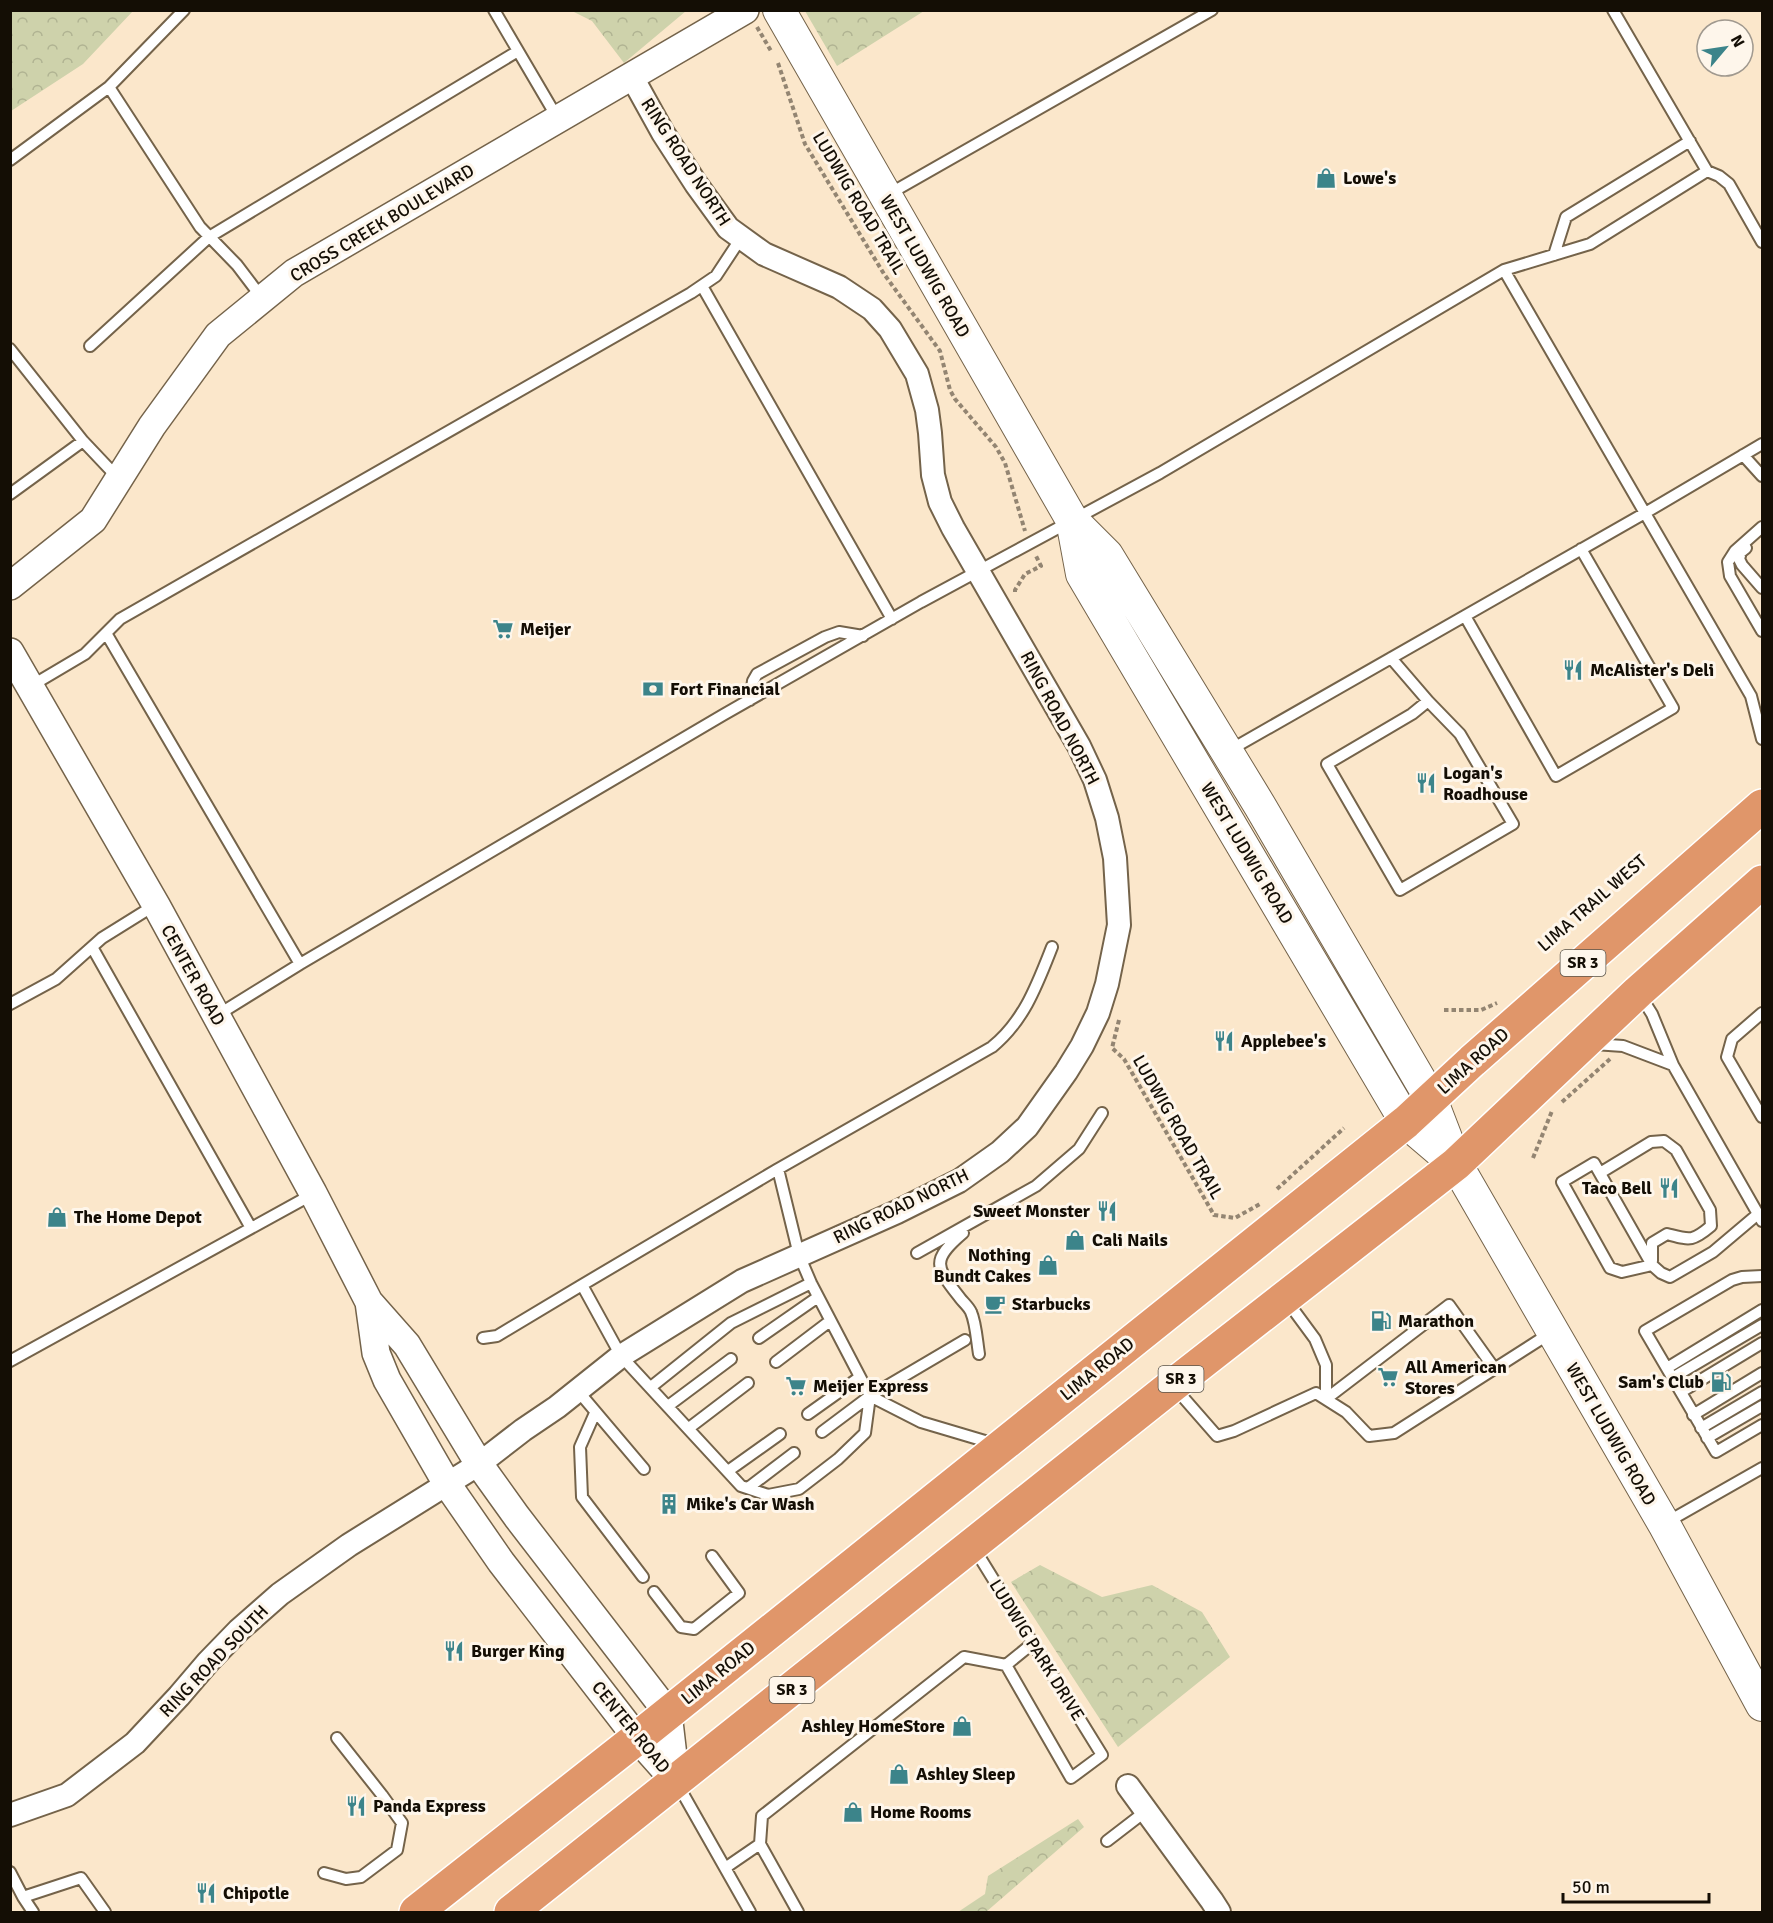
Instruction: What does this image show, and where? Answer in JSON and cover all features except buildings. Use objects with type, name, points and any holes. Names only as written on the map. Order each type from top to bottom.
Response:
[{"type":"highway","name":"LIMA ROAD","points":[[416,1912],[637,1738],[1406,1122],[1762,805]]},
{"type":"highway","name":"SR 3","points":[[512,1912],[1173,1385],[1456,1164],[1506,1116],[1598,1050],[1638,992],[1762,882]]},
{"type":"main road","name":"WEST LUDWIG ROAD","points":[[759,14],[885,197],[1072,520],[1107,555],[1227,752],[1431,1099],[1456,1164],[1664,1524],[1762,1705]]},
{"type":"main road","name":"WEST LUDWIG ROAD","points":[[1072,520],[1082,574],[1406,1122],[1456,1164]]},
{"type":"street","name":"CROSS CREEK BOULEVARD","points":[[10,586],[93,520],[152,426],[218,335],[294,273],[632,77],[759,14]]},
{"type":"street","name":"RING ROAD NORTH","points":[[479,1464],[578,1391],[621,1356],[734,1286],[897,1212],[959,1181],[1000,1152],[1027,1127],[1082,1046],[1098,1013],[1107,984],[1119,925],[1115,858],[1107,818],[1095,780],[1079,746],[940,502],[933,475],[927,410],[917,374],[890,329],[872,309],[839,287],[764,254],[728,228],[663,133],[632,77]]},
{"type":"street","name":"CENTER ROAD","points":[[12,659],[30,686],[156,905],[313,1193],[369,1302],[407,1345],[479,1464],[517,1517],[668,1713],[676,1782]]},
{"type":"street","name":"CENTER ROAD","points":[[369,1302],[376,1353],[387,1380],[447,1484],[501,1563],[637,1738],[676,1782]]},
{"type":"street","name":"RING ROAD SOUTH","points":[[10,1815],[68,1795],[135,1743],[231,1638],[280,1594],[350,1545],[479,1464]]},
{"type":"street","points":[[1128,1786],[1219,1912]]},
{"type":"lane","points":[[10,159],[109,87],[184,10]]},
{"type":"lane","points":[[494,10],[558,120]]},
{"type":"lane","points":[[885,197],[1212,10]]},
{"type":"lane","points":[[1613,10],[1707,171],[1719,176],[1729,184],[1762,242]]},
{"type":"lane","points":[[90,346],[210,237],[518,51]]},
{"type":"lane","points":[[109,87],[200,227],[237,265],[262,298]]},
{"type":"lane","points":[[1554,255],[1566,218],[1690,141]]},
{"type":"lane","points":[[216,1016],[300,964],[750,700],[978,571],[1160,473],[1504,270],[1590,244],[1707,171]]},
{"type":"lane","points":[[30,686],[85,654],[120,619],[702,286],[716,276],[741,238]]},
{"type":"lane","points":[[1504,270],[1751,696],[1762,739]]},
{"type":"lane","points":[[702,286],[892,619]]},
{"type":"lane","points":[[10,349],[83,441],[118,479]]},
{"type":"lane","points":[[10,494],[83,441]]},
{"type":"lane","points":[[1227,752],[1762,444]]},
{"type":"lane","points":[[1743,455],[1762,476]]},
{"type":"lane","points":[[1762,527],[1757,538],[1741,552],[1739,559],[1762,588]]},
{"type":"lane","points":[[1762,527],[1735,551],[1728,562],[1730,576],[1762,631]]},
{"type":"lane","points":[[1465,616],[1556,776],[1673,708],[1581,549]]},
{"type":"lane","points":[[750,700],[753,681],[757,674],[825,637],[839,632],[863,636]]},
{"type":"lane","points":[[106,633],[300,964]]},
{"type":"lane","points":[[1391,658],[1460,734],[1513,824],[1400,890],[1327,764],[1412,714],[1428,701]]},
{"type":"lane","points":[[1751,696],[1762,705]]},
{"type":"lane","points":[[10,1004],[56,980],[102,938],[156,905]]},
{"type":"lane","points":[[92,947],[251,1228]]},
{"type":"lane","points":[[483,1338],[497,1336],[778,1169],[992,1047],[1006,1036],[1023,1014],[1052,947]]},
{"type":"lane","points":[[1638,992],[1652,1014],[1673,1065],[1760,1217],[1713,1252],[1670,1277],[1660,1273],[1652,1265],[1594,1163],[1562,1182],[1610,1268],[1622,1272],[1652,1265]]},
{"type":"lane","points":[[1762,1013],[1732,1039],[1727,1057],[1762,1117]]},
{"type":"lane","points":[[1598,1050],[1623,1046],[1673,1065]]},
{"type":"lane","points":[[917,1253],[1035,1186],[1079,1149],[1102,1113]]},
{"type":"lane","points":[[1600,1173],[1651,1142],[1664,1141],[1676,1150],[1710,1209],[1711,1226],[1699,1236],[1689,1239],[1667,1234],[1652,1243],[1652,1265]]},
{"type":"lane","points":[[778,1169],[799,1255],[830,1321],[870,1396],[921,1422],[1001,1446]]},
{"type":"lane","points":[[10,1361],[313,1193]]},
{"type":"lane","points":[[979,1219],[943,1252],[940,1260],[942,1276],[971,1312],[979,1354]]},
{"type":"lane","points":[[1762,1276],[1732,1280],[1645,1330],[1716,1452],[1762,1425]]},
{"type":"lane","points":[[651,1387],[731,1323],[811,1283]]},
{"type":"lane","points":[[582,1285],[621,1356],[741,1486],[768,1495],[799,1489],[838,1459],[865,1433],[870,1396]]},
{"type":"lane","points":[[759,1338],[818,1297]]},
{"type":"lane","points":[[1285,1298],[1315,1339],[1326,1365],[1326,1399]]},
{"type":"lane","points":[[1326,1399],[1449,1305],[1494,1368]]},
{"type":"lane","points":[[1669,1373],[1762,1311]]},
{"type":"lane","points":[[776,1362],[830,1321]]},
{"type":"lane","points":[[1669,1373],[1762,1325]]},
{"type":"lane","points":[[1173,1385],[1217,1436],[1234,1431],[1316,1393],[1346,1412],[1369,1436],[1394,1433],[1552,1332]]},
{"type":"lane","points":[[822,1432],[870,1396],[965,1340]]},
{"type":"lane","points":[[1681,1392],[1762,1343]]},
{"type":"lane","points":[[668,1406],[731,1359]]},
{"type":"lane","points":[[1693,1415],[1762,1372]]},
{"type":"lane","points":[[808,1414],[860,1377]]},
{"type":"lane","points":[[688,1428],[748,1383]]},
{"type":"lane","points":[[578,1391],[644,1469]]},
{"type":"lane","points":[[1704,1433],[1762,1392]]},
{"type":"lane","points":[[1704,1433],[1762,1406]]},
{"type":"lane","points":[[595,1413],[580,1447],[582,1497],[643,1577]]},
{"type":"lane","points":[[728,1471],[780,1434]]},
{"type":"lane","points":[[748,1488],[794,1453]]},
{"type":"lane","points":[[1664,1524],[1762,1468]]},
{"type":"lane","name":"LUDWIG PARK DRIVE","points":[[972,1545],[1102,1755],[1071,1778],[1006,1665]]},
{"type":"lane","points":[[654,1592],[681,1627],[694,1629],[739,1593],[712,1556]]},
{"type":"lane","points":[[798,1912],[760,1845],[762,1816],[964,1657],[1006,1665],[1033,1643]]},
{"type":"lane","points":[[324,1873],[346,1879],[361,1876],[397,1850],[402,1823],[337,1738]]},
{"type":"lane","points":[[676,1782],[750,1912]]},
{"type":"lane","points":[[1107,1841],[1146,1811]]},
{"type":"lane","points":[[725,1868],[760,1845]]},
{"type":"lane","points":[[10,1872],[33,1912]]},
{"type":"lane","points":[[23,1897],[81,1878],[105,1912]]},
{"type":"path","name":"LUDWIG ROAD TRAIL","points":[[759,14],[779,65],[805,144],[884,273],[940,351],[950,390],[955,399],[996,447],[1005,463],[1024,527]]},
{"type":"path","points":[[1444,1010],[1481,1010],[1500,1001]]},
{"type":"path","name":"LUDWIG ROAD TRAIL","points":[[1120,1016],[1112,1048],[1124,1059],[1214,1215],[1235,1218],[1266,1200]]},
{"type":"path","points":[[1533,1158],[1551,1112],[1598,1050]]},
{"type":"path","points":[[1275,1192],[1344,1128]]},
{"type":"green space","points":[[11,10],[133,11],[83,64],[11,111]]},
{"type":"green space","points":[[686,10],[624,63],[592,21],[572,11]]},
{"type":"green space","points":[[805,11],[924,11],[837,66]]},
{"type":"green space","points":[[1040,1565],[1102,1597],[1152,1585],[1202,1612],[1230,1657],[1118,1747],[1011,1582]]},
{"type":"green space","points":[[1078,1819],[1084,1827],[986,1912],[958,1912],[985,1894],[988,1876]]},
{"type":"place","name":"Lowe's","points":[[1326,178]]},
{"type":"place","name":"Meijer","points":[[503,629]]},
{"type":"place","name":"McAlister's Deli","points":[[1573,670]]},
{"type":"place","name":"Fort Financial","points":[[653,689]]},
{"type":"place","name":"Logan's Roadhouse","points":[[1426,783]]},
{"type":"place","name":"Applebee's","points":[[1224,1041]]},
{"type":"place","name":"Taco Bell","points":[[1669,1188]]},
{"type":"place","name":"Sweet Monster","points":[[1107,1211]]},
{"type":"place","name":"The Home Depot","points":[[57,1217]]},
{"type":"place","name":"Cali Nails","points":[[1075,1240]]},
{"type":"place","name":"Nothing Bundt Cakes","points":[[1048,1265]]},
{"type":"place","name":"Starbucks","points":[[995,1304]]},
{"type":"place","name":"Marathon","points":[[1381,1321]]},
{"type":"place","name":"All American Stores","points":[[1388,1377]]},
{"type":"place","name":"Sam's Club","points":[[1721,1382]]},
{"type":"place","name":"Meijer Express","points":[[796,1386]]},
{"type":"place","name":"Mike's Car Wash","points":[[669,1504]]},
{"type":"place","name":"Burger King","points":[[454,1651]]},
{"type":"place","name":"Ashley HomeStore","points":[[962,1726]]},
{"type":"place","name":"Ashley Sleep","points":[[899,1774]]},
{"type":"place","name":"Panda Express","points":[[356,1806]]},
{"type":"place","name":"Home Rooms","points":[[853,1812]]},
{"type":"place","name":"Chipotle","points":[[206,1893]]}]
